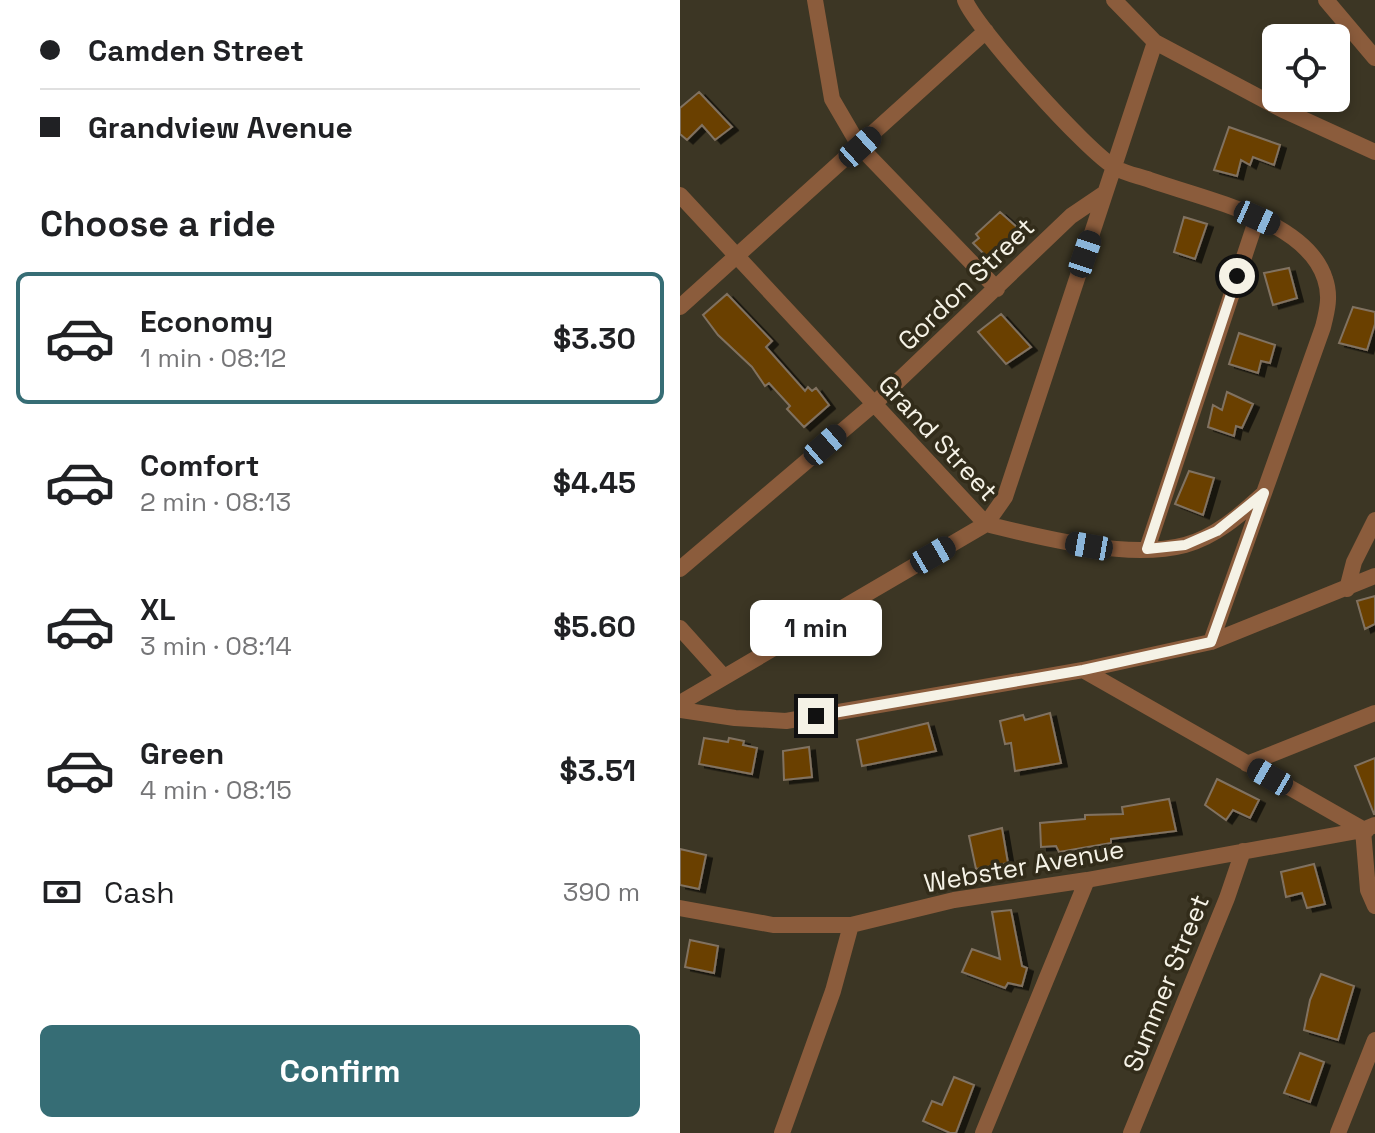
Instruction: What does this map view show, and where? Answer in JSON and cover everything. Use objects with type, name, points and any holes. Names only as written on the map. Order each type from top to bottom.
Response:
[{"type":"street","points":[[815,0],[832,99],[860,147],[997,289]]},
{"type":"street","points":[[965,0],[986,31],[1076,134],[1115,168],[1286,230],[1305,245],[1318,262],[1326,280],[1329,302],[1323,327],[1211,642]]},
{"type":"street","points":[[1114,0],[1155,42],[1283,110],[1375,152]]},
{"type":"street","points":[[1326,0],[1375,58]]},
{"type":"street","points":[[680,307],[986,31]]},
{"type":"street","points":[[1155,42],[1005,497],[986,524],[1089,546],[1147,549],[1185,545],[1217,531],[1264,493]]},
{"type":"street","name":"Gordon Street","points":[[680,569],[874,404],[1071,216],[1105,193]]},
{"type":"street","name":"Grand Street","points":[[680,195],[986,524],[680,703]]},
{"type":"street","points":[[1147,549],[1257,218]]},
{"type":"street","points":[[1347,589],[1354,562],[1375,520]]},
{"type":"street","points":[[680,710],[786,721],[1083,670],[1211,642],[1375,576]]},
{"type":"street","points":[[680,628],[724,677]]},
{"type":"street","points":[[1083,670],[1247,764],[1371,830],[1368,890],[1375,906]]},
{"type":"street","points":[[1247,764],[1375,713]]},
{"type":"street","name":"Webster Avenue","points":[[680,908],[773,925],[851,925],[954,900],[1371,830]]},
{"type":"street","name":"Summer Street","points":[[1131,1133],[1227,898],[1243,851]]},
{"type":"street","points":[[983,1133],[1087,880]]},
{"type":"street","points":[[782,1133],[833,991],[851,925]]},
{"type":"street","points":[[1338,1133],[1375,1040]]},
{"type":"building","points":[[699,92],[732,127],[715,140],[702,125],[687,140],[680,134],[680,108]]},
{"type":"building","points":[[1229,127],[1280,145],[1274,165],[1253,157],[1250,165],[1241,160],[1237,176],[1214,170]]},
{"type":"building","points":[[1000,212],[1020,230],[989,259],[973,243],[979,238],[976,234]]},
{"type":"building","points":[[1184,217],[1207,224],[1195,259],[1174,252]]},
{"type":"building","points":[[1289,268],[1297,298],[1273,305],[1264,273]]},
{"type":"building","points":[[727,294],[772,341],[766,347],[805,391],[808,387],[812,391],[816,388],[829,405],[804,427],[787,409],[790,406],[769,383],[765,386],[752,367],[718,335],[703,315]]},
{"type":"building","points":[[1353,307],[1375,312],[1375,324],[1367,350],[1339,343]]},
{"type":"building","points":[[1001,314],[1031,347],[1006,364],[978,332]]},
{"type":"building","points":[[1239,333],[1275,345],[1270,363],[1261,361],[1258,373],[1229,364]]},
{"type":"building","points":[[1227,392],[1253,404],[1242,428],[1236,426],[1234,436],[1208,427],[1213,405],[1222,410]]},
{"type":"building","points":[[1189,471],[1214,478],[1203,515],[1175,504]]},
{"type":"building","points":[[1375,596],[1375,624],[1365,629],[1357,601]]},
{"type":"building","points":[[1050,713],[1061,763],[1015,771],[1011,743],[1005,744],[1000,721],[1023,715],[1025,720]]},
{"type":"building","points":[[928,723],[936,751],[862,766],[857,740]]},
{"type":"building","points":[[704,738],[728,742],[729,738],[757,748],[752,774],[699,764]]},
{"type":"building","points":[[809,747],[812,777],[784,780],[783,751]]},
{"type":"building","points":[[1375,758],[1375,814],[1374,814],[1355,766]]},
{"type":"building","points":[[1217,779],[1259,800],[1250,818],[1233,810],[1226,820],[1205,805]]},
{"type":"building","points":[[1169,799],[1176,831],[1111,839],[1111,843],[1059,852],[1056,846],[1041,847],[1040,823],[1085,819],[1085,815],[1123,814],[1122,807]]},
{"type":"building","points":[[1002,828],[1008,863],[976,869],[969,836]]},
{"type":"building","points":[[680,849],[706,855],[699,889],[680,885]]},
{"type":"building","points":[[1314,864],[1325,904],[1307,908],[1302,893],[1286,897],[1281,872]]},
{"type":"building","points":[[1011,910],[1022,966],[1027,968],[1022,986],[1008,983],[1005,988],[962,972],[972,949],[1000,959],[992,912]]},
{"type":"building","points":[[690,940],[718,946],[714,973],[685,967]]},
{"type":"building","points":[[1321,974],[1354,986],[1338,1040],[1304,1030],[1310,1000]]},
{"type":"building","points":[[1300,1053],[1324,1062],[1310,1102],[1284,1093]]},
{"type":"building","points":[[954,1077],[974,1085],[956,1133],[950,1133],[923,1121],[932,1101],[942,1105]]},
{"type":"route","points":[[816,716],[1083,670],[1211,642],[1264,493],[1217,531],[1185,545],[1147,549],[1237,276]]}]
